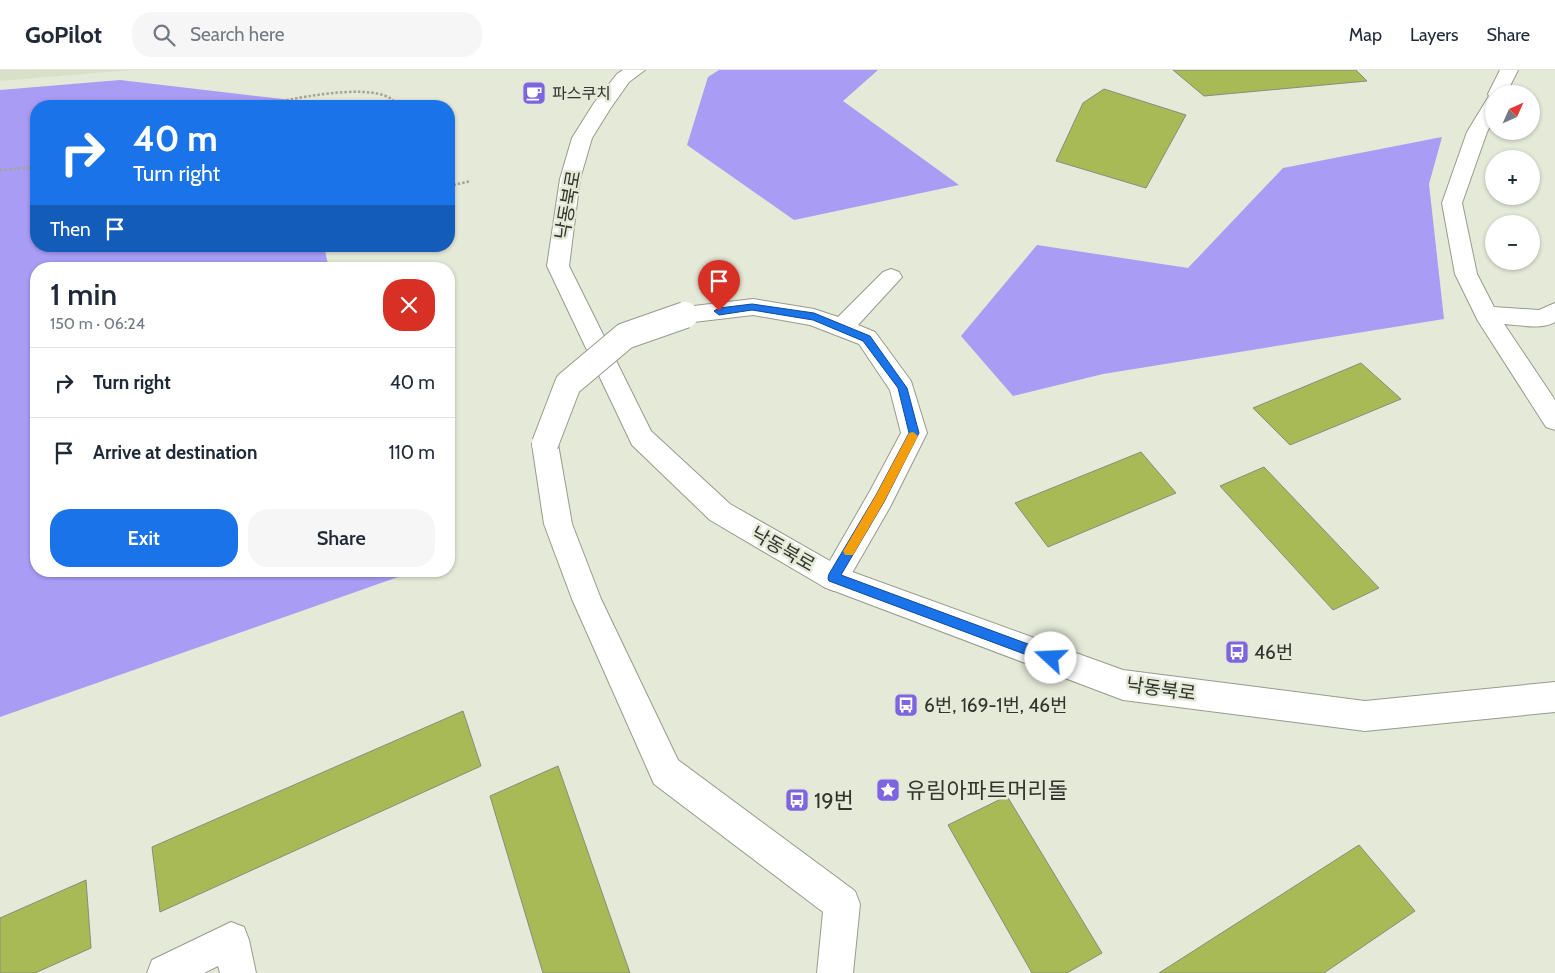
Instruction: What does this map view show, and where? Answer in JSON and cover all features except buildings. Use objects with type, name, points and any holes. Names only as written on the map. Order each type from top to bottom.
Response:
[{"type":"street","name":"낙동북로","points":[[636,70],[623,78],[601,107],[582,138],[570,179],[558,266],[641,438],[720,512],[834,578],[1123,685],[1365,716],[1555,698]]},
{"type":"street","points":[[1502,85],[1509,70]]},
{"type":"street","points":[[1485,117],[1477,132],[1452,203],[1466,274],[1486,315],[1555,420]]},
{"type":"street","points":[[842,328],[891,277]]},
{"type":"street","points":[[834,578],[880,499],[914,433],[902,388],[867,338],[814,316],[752,307],[685,315],[625,336],[568,384],[545,444],[558,524],[588,599],[666,772],[842,904],[835,973]]},
{"type":"street","points":[[1486,315],[1543,318],[1555,311]]},
{"type":"street","points":[[165,973],[231,940],[238,973]]},
{"type":"path","points":[[290,100],[310,96],[358,92],[381,94],[392,100]]},
{"type":"path","points":[[0,170],[30,168]]},
{"type":"path","points":[[455,185],[471,181]]},
{"type":"shaded area","points":[[0,70],[132,70],[0,81]]},
{"type":"shaded area","points":[[719,70],[878,70],[843,101],[959,185],[794,220],[687,145],[708,77]]},
{"type":"shaded area","points":[[120,80],[291,100],[30,100],[30,252],[325,252],[327,262],[30,262],[30,577],[398,577],[0,717],[0,90]]},
{"type":"shaded area","points":[[1442,137],[1429,184],[1444,319],[1103,374],[1013,396],[961,336],[1037,245],[1188,268],[1283,168]]},
{"type":"slow traffic","points":[[849,551],[880,499],[913,436]]},
{"type":"place","name":"파스쿠치","points":[[534,93]]},
{"type":"place","name":"46번","points":[[1237,652]]},
{"type":"place","name":"6번, 169-1번, 46번","points":[[906,705]]},
{"type":"place","name":"유림아파트머리돌","points":[[888,790]]},
{"type":"place","name":"19번","points":[[797,800]]},
{"type":"route","points":[[719,311],[752,307],[814,316],[867,338],[902,388],[914,433],[880,499],[834,578],[1051,658]]}]
